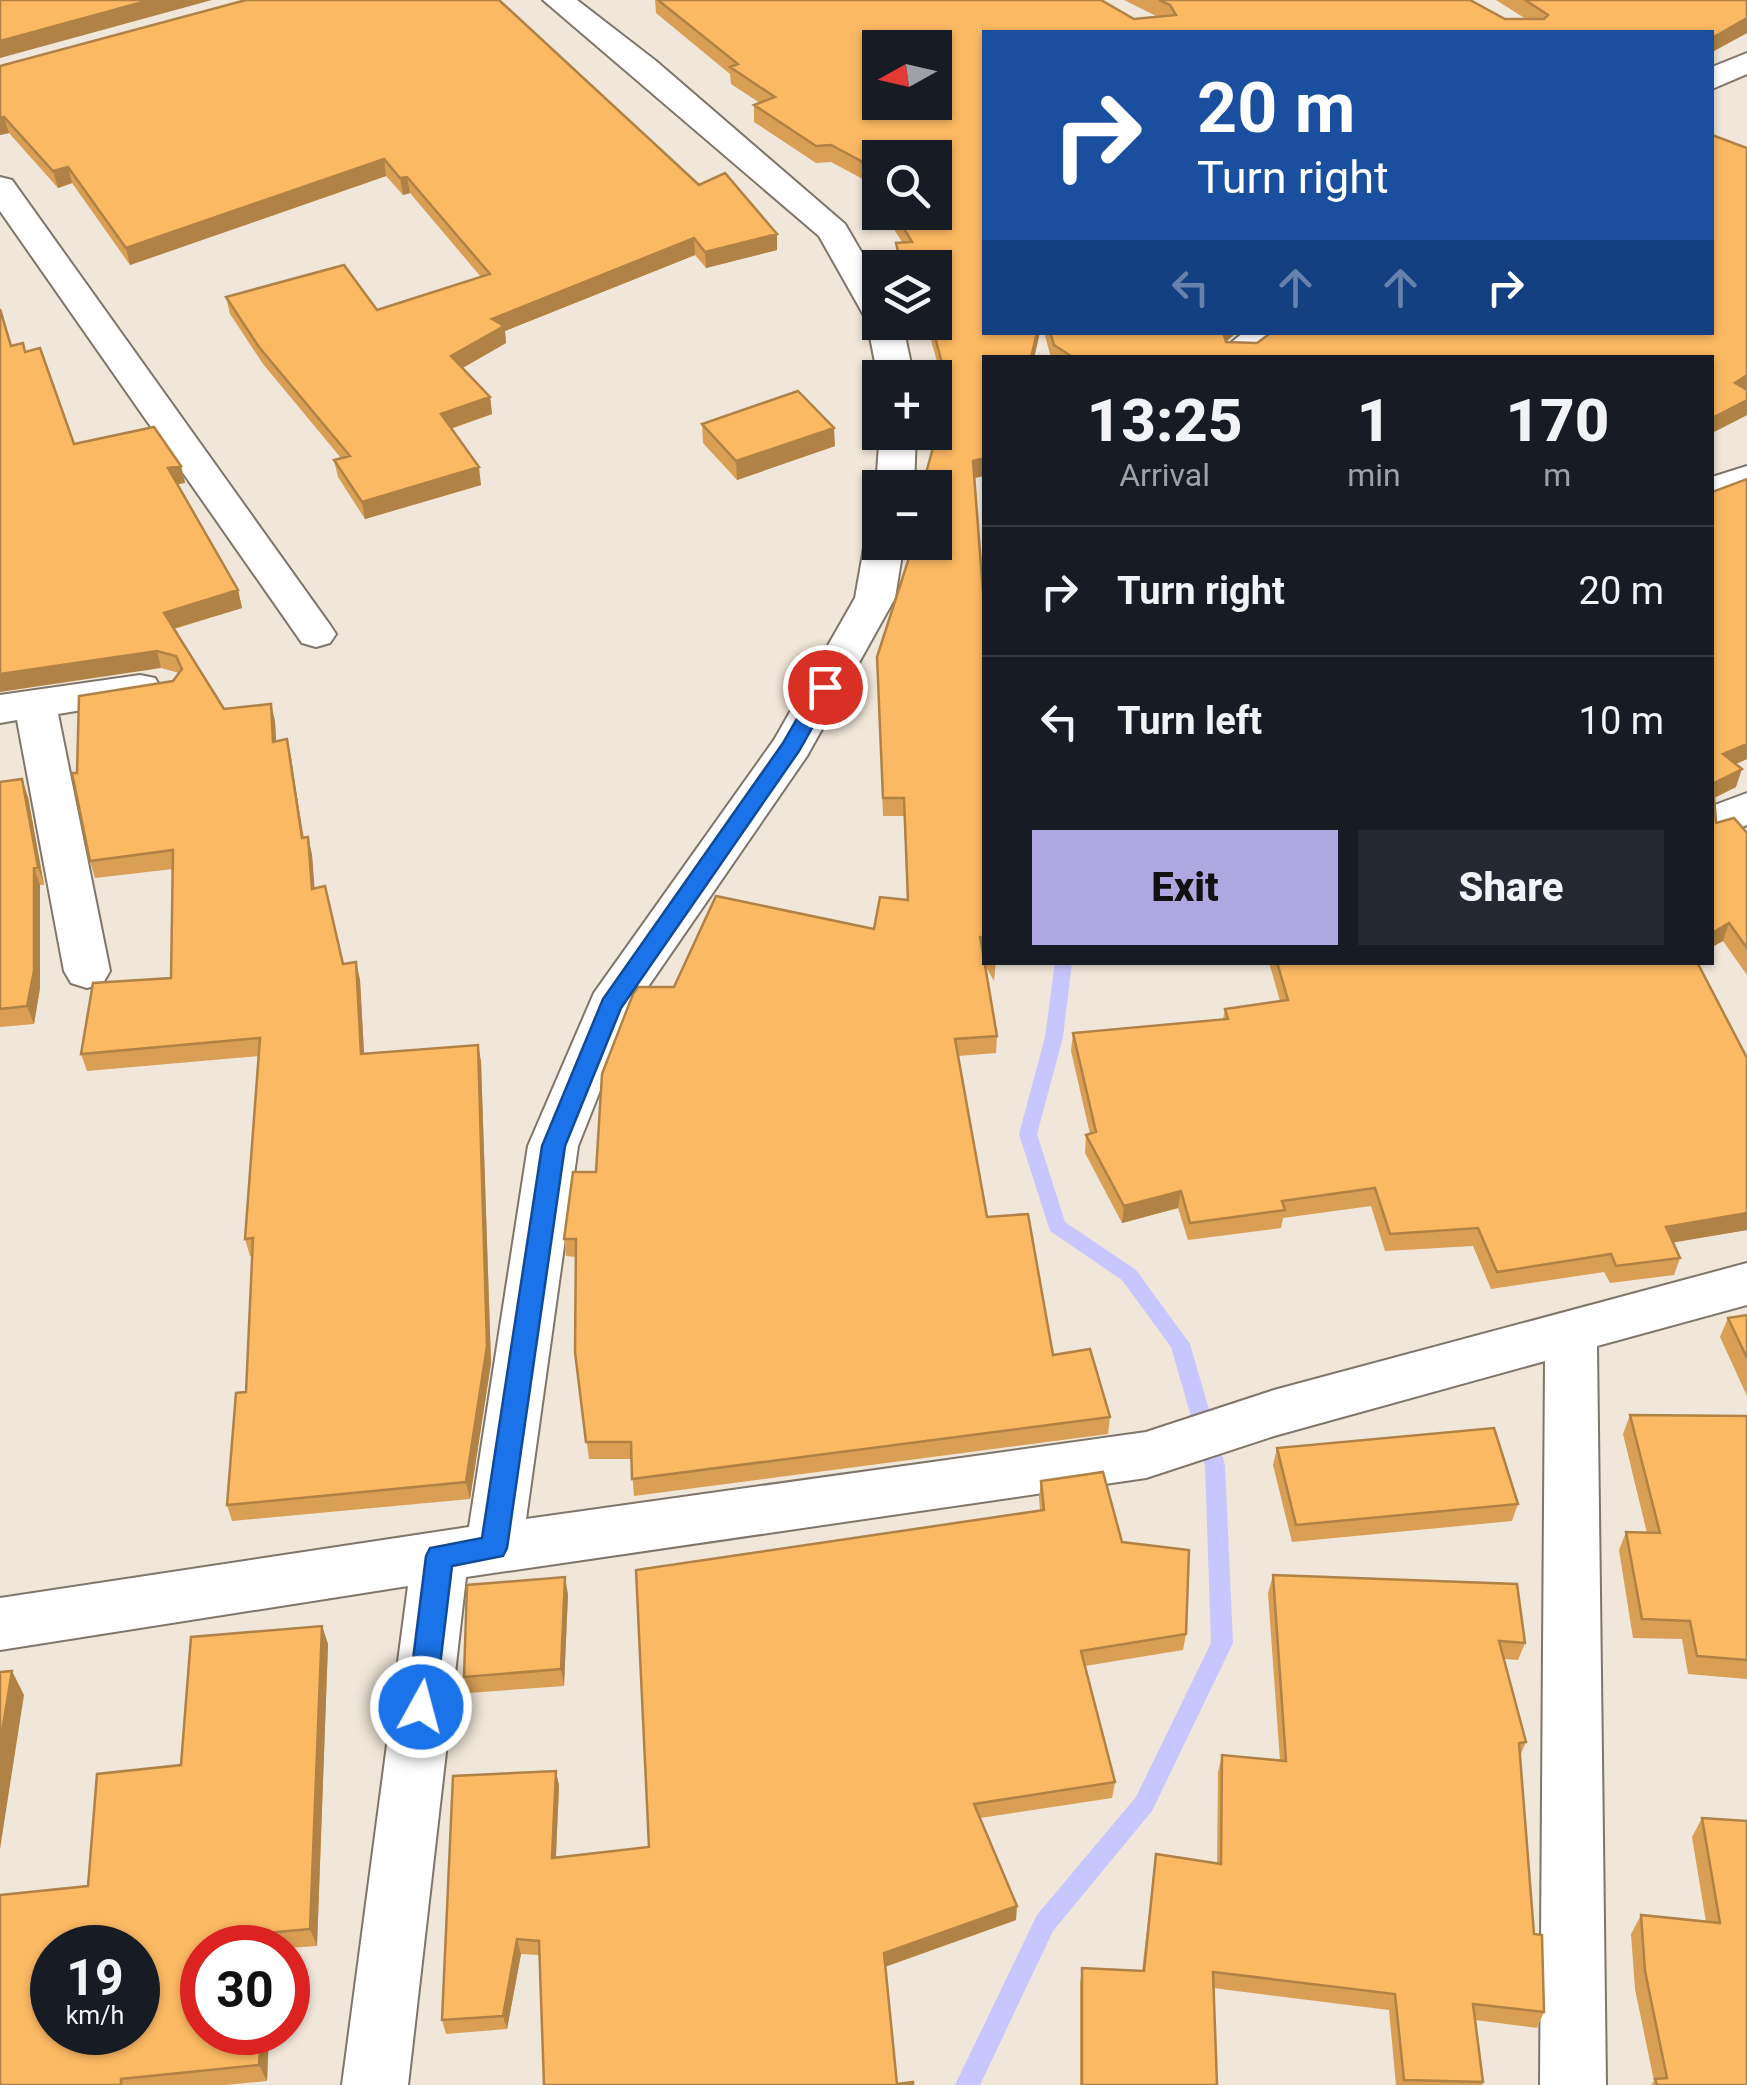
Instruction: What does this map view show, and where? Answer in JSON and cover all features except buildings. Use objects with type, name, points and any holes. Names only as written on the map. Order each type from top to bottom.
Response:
[{"type":"street","points":[[558,0],[645,68],[833,231],[862,283]]},
{"type":"street","points":[[1714,79],[1747,62]]},
{"type":"street","points":[[0,187],[316,634]]},
{"type":"street","points":[[1714,489],[1747,476]]},
{"type":"street","points":[[375,2085],[467,1552],[554,1146],[611,1005],[792,746],[875,598],[882,560]]},
{"type":"street","points":[[87,971],[17,707],[162,685]]},
{"type":"street","points":[[1714,822],[1747,808]]},
{"type":"street","points":[[0,1624],[1146,1454],[1274,1413],[1747,1284]]},
{"type":"street","points":[[1571,1332],[1573,2085]]},
{"type":"waterway","points":[[967,2085],[1045,1923],[1144,1804],[1222,1643],[1215,1465],[1180,1344],[1129,1275],[1057,1226],[1028,1134],[1054,1037],[1064,965]]},
{"type":"route","points":[[421,1707],[440,1556],[494,1548],[554,1146],[611,1005],[792,746],[825,687]]}]
